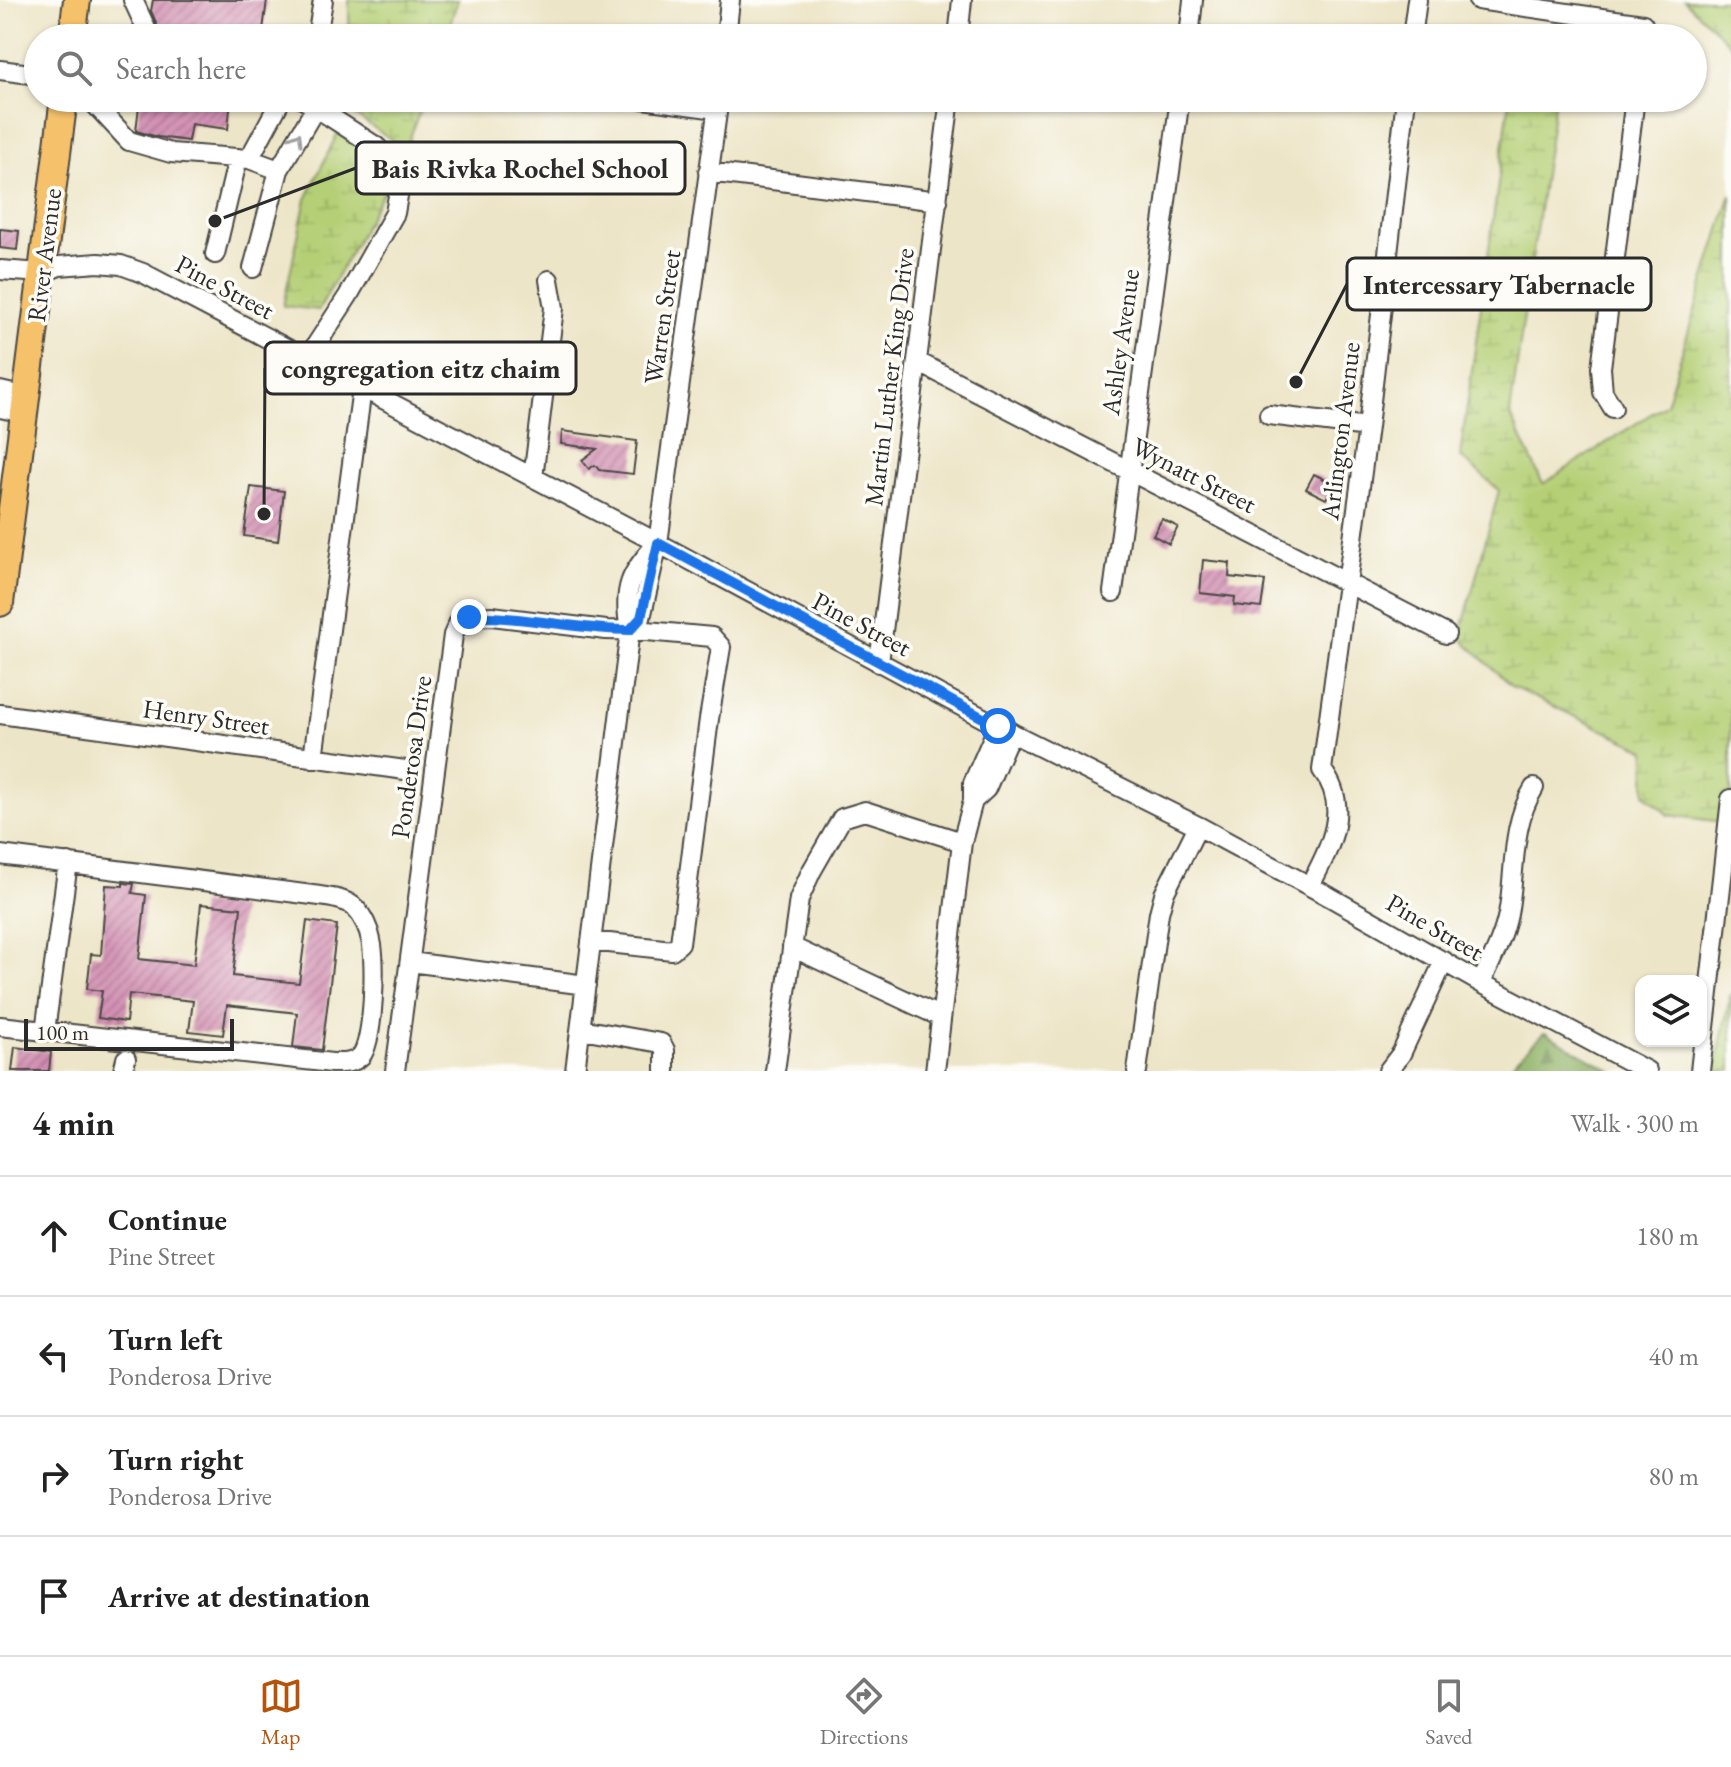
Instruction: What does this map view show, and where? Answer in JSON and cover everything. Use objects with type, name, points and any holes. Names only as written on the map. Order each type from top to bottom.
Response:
[{"type":"highway","points":[[74,24],[77,0]]},
{"type":"highway","name":"River Avenue","points":[[0,603],[17,406],[42,273],[62,112]]},
{"type":"street","points":[[133,0],[144,24]]},
{"type":"street","points":[[319,24],[323,0]]},
{"type":"street","points":[[727,24],[730,0]]},
{"type":"street","points":[[959,24],[962,0]]},
{"type":"street","points":[[1190,24],[1193,0]]},
{"type":"street","points":[[1414,24],[1417,0]]},
{"type":"street","points":[[1478,0],[1605,24]]},
{"type":"street","points":[[0,70],[24,73]]},
{"type":"street","points":[[104,112],[129,141],[171,153],[243,158],[279,170]]},
{"type":"street","points":[[215,254],[243,158],[273,112]]},
{"type":"street","points":[[253,268],[279,170],[304,112]]},
{"type":"street","points":[[307,359],[348,296],[395,213],[399,190],[398,172],[377,147],[322,112]]},
{"type":"street","name":"Warren Street","points":[[658,543],[717,112]]},
{"type":"street","name":"Martin Luther King Drive","points":[[879,663],[948,112]]},
{"type":"street","name":"Ashley Avenue","points":[[1113,592],[1178,112]]},
{"type":"street","name":"Arlington Avenue","points":[[1310,886],[1336,825],[1333,788],[1322,770],[1368,427],[1404,112]]},
{"type":"street","points":[[1613,408],[1603,392],[1601,368],[1633,112]]},
{"type":"street","points":[[708,172],[938,201]]},
{"type":"street","name":"Pine Street","points":[[0,270],[42,273],[59,266],[98,263],[121,265],[143,273],[658,543],[1004,729],[1198,826],[1647,1071]]},
{"type":"street","points":[[533,478],[554,308],[549,280]]},
{"type":"street","name":"Wynatt Street","points":[[918,362],[1446,634]]},
{"type":"street","points":[[313,758],[362,388]]},
{"type":"street","points":[[0,391],[17,406]]},
{"type":"street","points":[[1269,415],[1368,427]]},
{"type":"street","points":[[575,1071],[630,630],[641,618],[658,543]]},
{"type":"street","name":"Ponderosa Drive","points":[[395,1071],[453,635],[459,622],[469,617],[492,616],[606,630],[630,630]]},
{"type":"street","points":[[591,941],[672,950],[680,943],[721,647],[712,637],[630,630]]},
{"type":"street","name":"Henry Street","points":[[0,714],[405,770]]},
{"type":"street","points":[[935,1071],[962,842],[973,801],[973,783],[1004,729]]},
{"type":"street","points":[[1481,983],[1503,935],[1509,912],[1518,824],[1525,802],[1534,788]]},
{"type":"street","points":[[1700,1071],[1731,799]]},
{"type":"street","points":[[775,1071],[799,899],[842,818],[865,811],[962,842]]},
{"type":"street","points":[[1137,1071],[1159,913],[1164,894],[1198,826]]},
{"type":"street","points":[[0,855],[320,896],[349,903],[363,919],[371,937],[374,957],[368,1042],[361,1056],[350,1063],[0,1026]]},
{"type":"street","points":[[45,1031],[68,863]]},
{"type":"street","points":[[792,947],[941,1017]]},
{"type":"street","points":[[1388,1071],[1401,1054],[1444,961]]},
{"type":"street","points":[[410,962],[586,985]]},
{"type":"street","points":[[581,1029],[661,1043],[665,1050],[665,1071]]},
{"type":"green space","points":[[349,0],[458,0],[450,24],[349,24]]},
{"type":"green space","points":[[1684,0],[1731,0],[1731,45]]},
{"type":"green space","points":[[350,112],[419,112],[406,149]]},
{"type":"green space","points":[[1508,112],[1553,112],[1510,414],[1543,484],[1666,404],[1731,194],[1731,823],[1669,815],[1645,794],[1646,750],[1512,687],[1460,637],[1499,490],[1460,456]]},
{"type":"green space","points":[[338,132],[392,176],[319,310],[283,306],[306,199]]},
{"type":"green space","points":[[1731,992],[1731,1071],[1715,1071]]},
{"type":"green space","points":[[1545,1033],[1612,1071],[1505,1071]]},
{"type":"building","points":[[153,0],[267,0],[264,24],[157,24],[151,11]]},
{"type":"building","points":[[138,112],[230,112],[228,129],[191,124],[188,141],[136,131]]},
{"type":"building","points":[[0,229],[19,231],[17,250],[0,248]]},
{"type":"building","points":[[562,431],[637,441],[633,474],[599,470],[595,465],[589,469],[582,460],[597,449],[561,444]]},
{"type":"building","points":[[1314,474],[1334,484],[1326,499],[1306,489]]},
{"type":"building","points":[[251,487],[284,491],[278,541],[244,536]]},
{"type":"building","points":[[1162,519],[1178,527],[1169,544],[1153,535]]},
{"type":"building","points":[[1203,560],[1230,563],[1229,577],[1265,581],[1261,608],[1234,605],[1235,597],[1200,593]]},
{"type":"building","points":[[123,883],[134,884],[132,893],[146,895],[139,959],[194,965],[201,904],[241,908],[233,976],[299,983],[307,921],[337,925],[322,1050],[293,1047],[297,1013],[227,1005],[223,1035],[189,1031],[193,1001],[129,994],[126,1022],[98,1018],[102,991],[87,989],[91,954],[101,955],[106,885],[123,886]]},
{"type":"building","points":[[15,1047],[51,1052],[49,1071],[12,1071]]},
{"type":"place","name":"Bais Rivka Rochel School","points":[[215,221]]},
{"type":"place","name":"Intercessary Tabernacle","points":[[1296,382]]},
{"type":"place","name":"congregation eitz chaim","points":[[264,514]]},
{"type":"route","points":[[469,617],[492,616],[606,630],[630,630],[641,618],[658,543],[998,726]]}]
